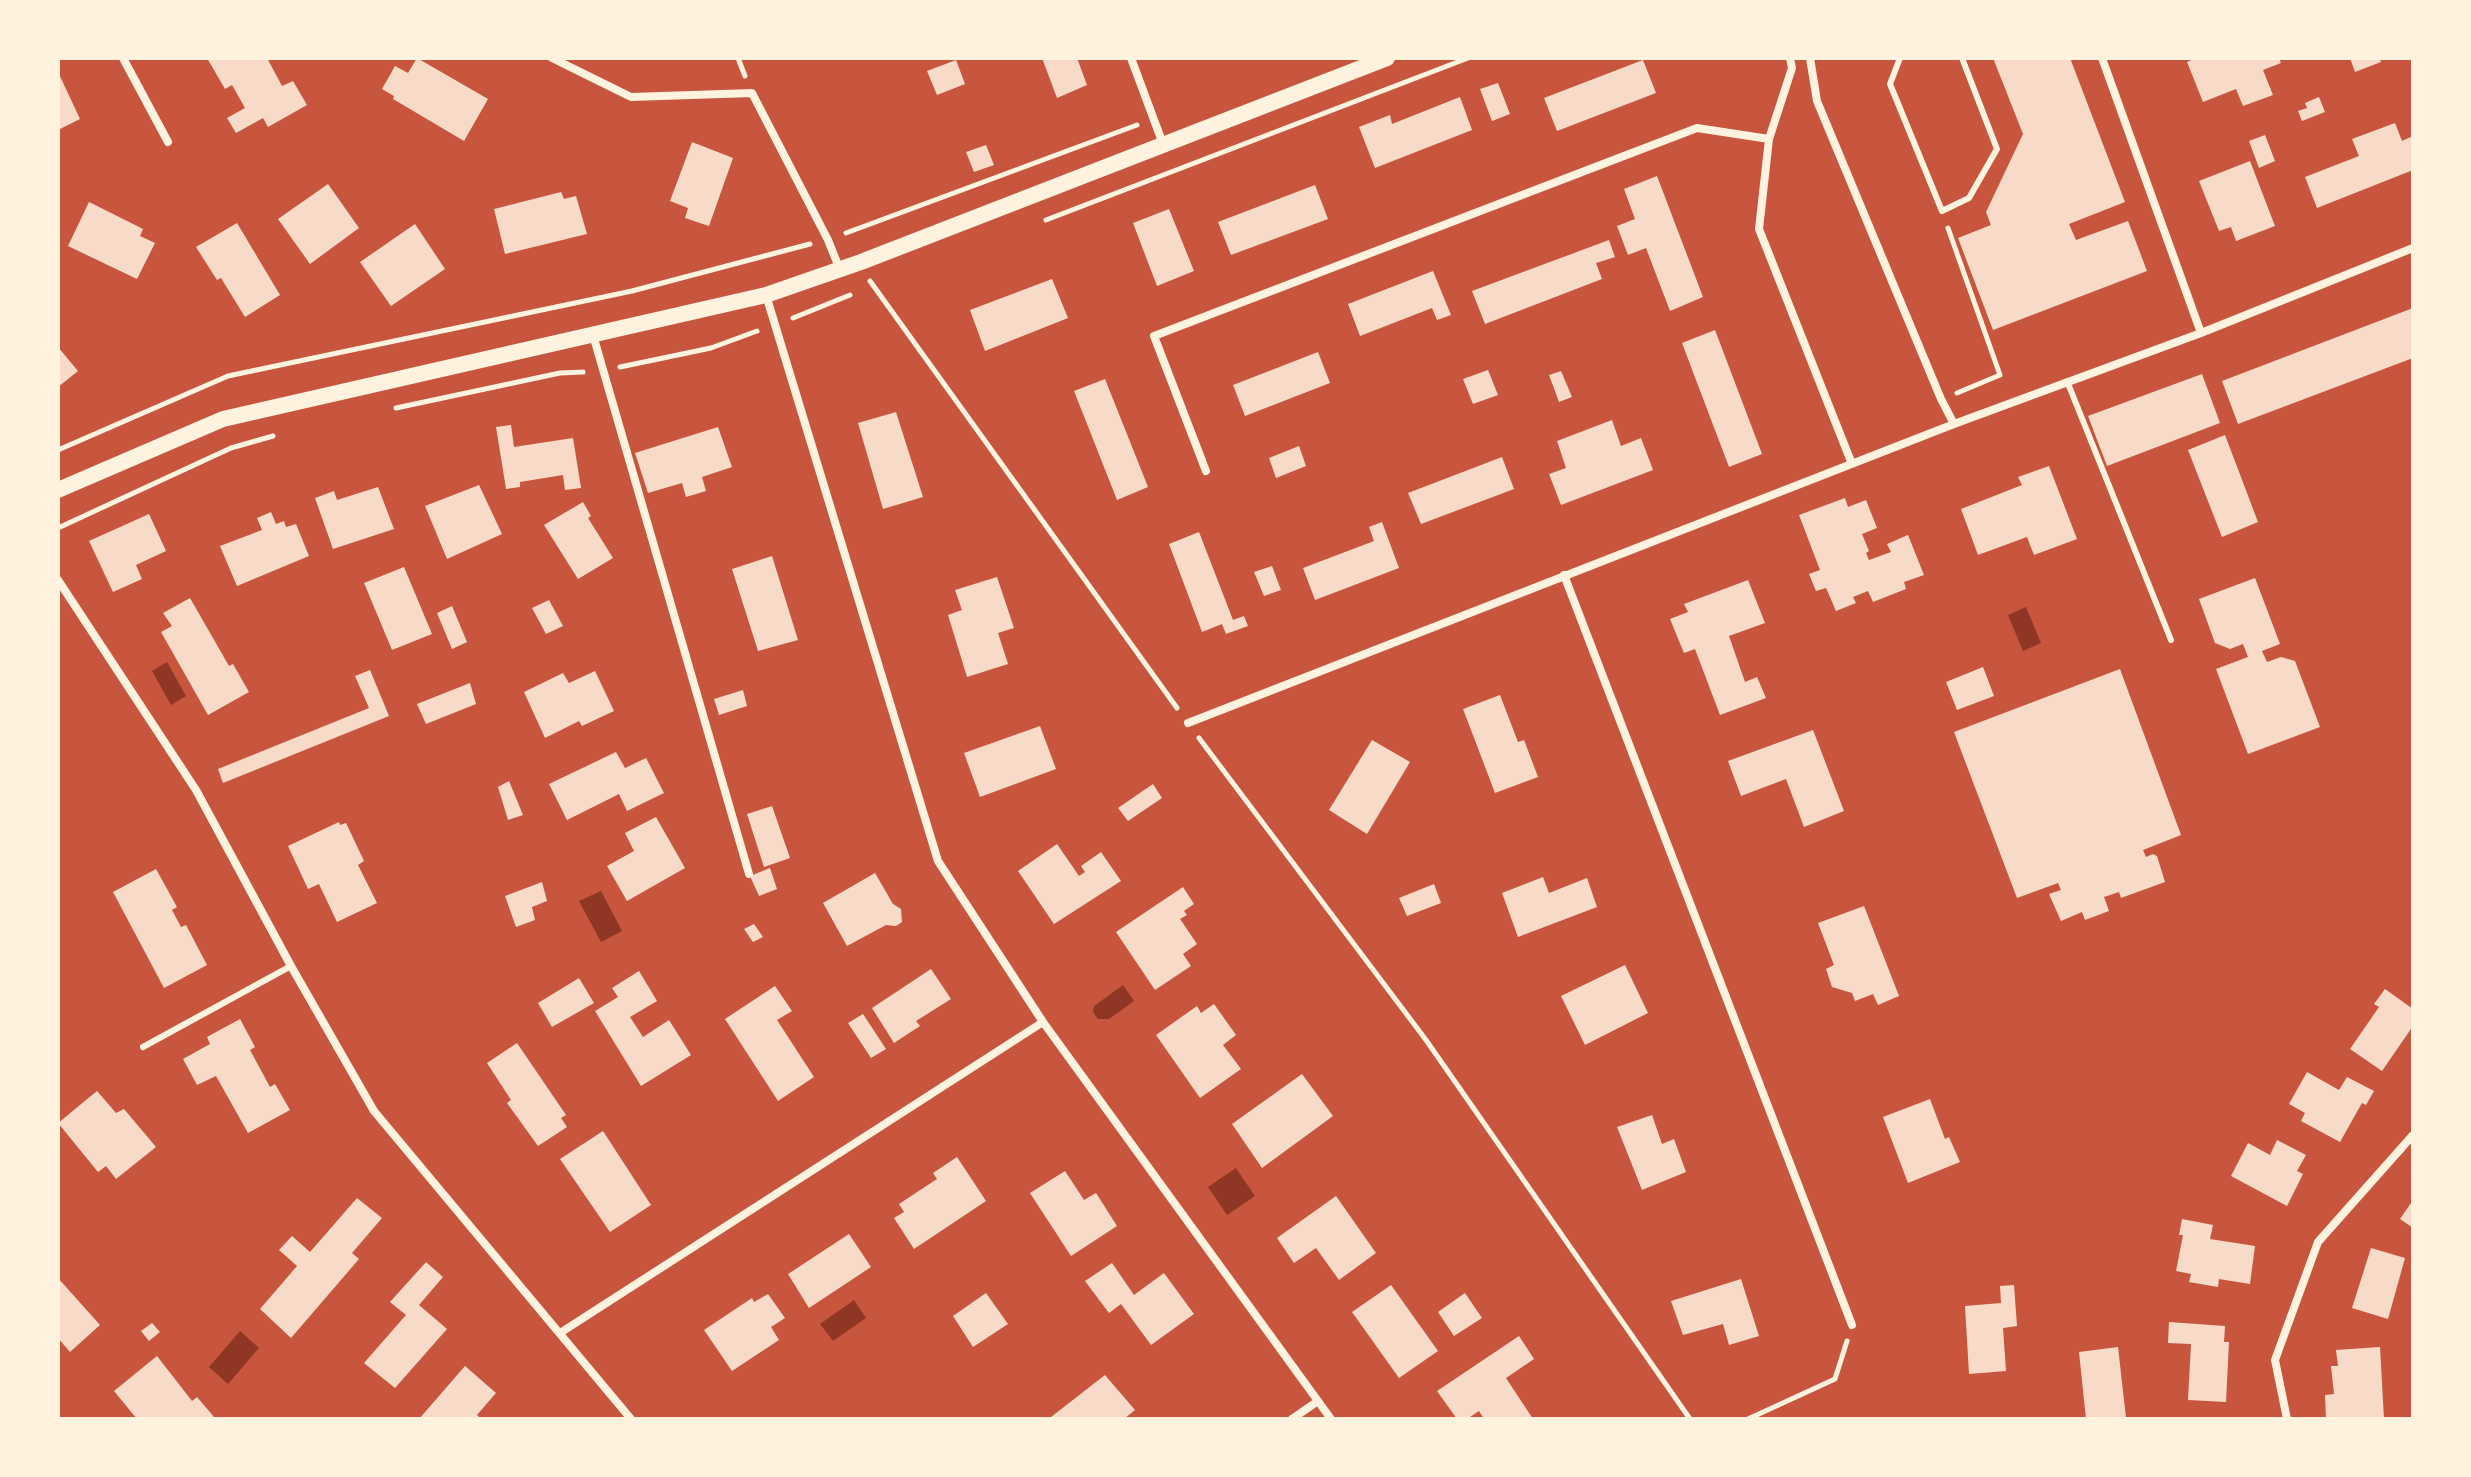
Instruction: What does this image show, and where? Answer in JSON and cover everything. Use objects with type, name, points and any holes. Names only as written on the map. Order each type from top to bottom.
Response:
[{"type":"main road","points":[[58,490],[223,419],[766,295],[861,262],[1387,58]]},
{"type":"street","points":[[123,58],[168,142]]},
{"type":"street","points":[[552,58],[631,97],[752,93],[828,240],[840,270]]},
{"type":"street","points":[[1131,58],[1164,145]]},
{"type":"street","points":[[1790,58],[1792,68],[1769,139],[1759,229],[1852,464]]},
{"type":"street","points":[[1810,58],[1817,101],[1954,424]]},
{"type":"street","points":[[2102,58],[2201,333]]},
{"type":"street","points":[[1206,471],[1154,336],[1697,128],[1769,139]]},
{"type":"street","points":[[1188,723],[1954,424],[2201,333],[2413,248]]},
{"type":"street","points":[[766,295],[938,861],[1043,1022],[1331,1419]]},
{"type":"street","points":[[593,334],[749,874]]},
{"type":"street","points":[[1564,575],[1852,1325]]},
{"type":"street","points":[[58,580],[196,790],[374,1111],[631,1419]]},
{"type":"street","points":[[560,1333],[1043,1022]]},
{"type":"street","points":[[2287,1419],[2275,1360],[2318,1242],[2413,1135]]},
{"type":"street","points":[[1292,1419],[1318,1401]]},
{"type":"lane","points":[[1900,58],[1890,84],[1942,211],[1969,198],[1997,149],[1962,58]]},
{"type":"lane","points":[[2067,381],[2171,640]]},
{"type":"lane","points":[[143,1047],[291,966]]},
{"type":"path","points":[[58,450],[228,376],[632,291],[828,240],[1155,119]]},
{"type":"path","points":[[1941,399],[2000,375],[1942,211]]},
{"type":"path","points":[[861,262],[872,286],[1188,723],[1426,1040],[1690,1419]]},
{"type":"path","points":[[1748,1419],[1835,1379],[1852,1325]]},
{"type":"shaded area","points":[[2026,607],[2041,643],[2023,651],[2008,615]]},
{"type":"shaded area","points":[[167,662],[186,696],[171,705],[152,671]]},
{"type":"shaded area","points":[[601,891],[622,931],[601,942],[579,901]]},
{"type":"shaded area","points":[[1123,985],[1134,1001],[1109,1019],[1098,1019],[1093,1012],[1094,1006]]},
{"type":"shaded area","points":[[1236,1168],[1255,1196],[1227,1215],[1208,1187]]},
{"type":"shaded area","points":[[854,1300],[866,1318],[833,1341],[820,1324]]},
{"type":"shaded area","points":[[240,1331],[259,1348],[228,1384],[209,1367]]},
{"type":"building","points":[[207,58],[267,58],[282,86],[293,81],[307,105],[268,127],[263,118],[236,133],[227,118],[245,108],[232,85],[225,89]]},
{"type":"building","points":[[417,58],[488,99],[464,141],[393,99],[394,96],[382,89],[395,66],[408,73]]},
{"type":"building","points":[[1042,58],[1077,58],[1087,85],[1057,98]]},
{"type":"building","points":[[1993,58],[2070,58],[2125,202],[2069,224],[2076,240],[2128,221],[2147,271],[1993,330],[1958,238],[1991,225],[1986,212],[2023,134]]},
{"type":"building","points":[[2196,58],[2279,58],[2281,63],[2263,70],[2273,95],[2243,106],[2236,89],[2203,102],[2187,62]]},
{"type":"building","points":[[2350,58],[2379,58],[2381,62],[2355,72]]},
{"type":"building","points":[[956,60],[965,84],[937,95],[927,71]]},
{"type":"building","points":[[1643,60],[1656,93],[1557,131],[1544,98]]},
{"type":"building","points":[[58,72],[80,119],[58,130]]},
{"type":"building","points":[[1498,83],[1510,114],[1492,121],[1480,89]]},
{"type":"building","points":[[1460,97],[1472,130],[1375,168],[1359,127],[1390,115],[1392,124]]},
{"type":"building","points":[[2319,97],[2325,112],[2302,121],[2298,111],[2307,108],[2305,103]]},
{"type":"building","points":[[2395,123],[2402,141],[2413,136],[2413,170],[2317,208],[2305,177],[2359,156],[2352,139]]},
{"type":"building","points":[[2265,135],[2275,161],[2259,168],[2249,141]]},
{"type":"building","points":[[692,142],[733,158],[709,226],[685,218],[688,208],[670,201]]},
{"type":"building","points":[[986,145],[994,165],[974,172],[966,152]]},
{"type":"building","points":[[2250,161],[2275,226],[2236,241],[2231,227],[2219,231],[2199,181]]},
{"type":"building","points":[[1657,176],[1703,297],[1670,311],[1646,248],[1628,255],[1617,226],[1635,219],[1624,189]]},
{"type":"building","points":[[328,184],[359,228],[310,264],[278,219]]},
{"type":"building","points":[[1315,185],[1328,219],[1231,255],[1218,222]]},
{"type":"building","points":[[561,192],[564,199],[576,196],[587,234],[505,254],[494,209]]},
{"type":"building","points":[[89,202],[143,229],[140,236],[155,243],[137,279],[68,246]]},
{"type":"building","points":[[1169,209],[1194,271],[1157,286],[1133,223]]},
{"type":"building","points":[[237,223],[280,295],[245,317],[221,278],[217,280],[196,247]]},
{"type":"building","points":[[415,224],[445,269],[391,306],[360,262]]},
{"type":"building","points":[[1609,240],[1615,257],[1596,263],[1602,279],[1485,324],[1472,291]]},
{"type":"building","points":[[1433,271],[1451,315],[1437,320],[1432,308],[1360,336],[1348,304]]},
{"type":"building","points":[[1052,279],[1068,318],[985,351],[970,310]]},
{"type":"building","points":[[2413,308],[2413,358],[2238,424],[2222,381]]},
{"type":"building","points":[[1715,330],[1762,454],[1729,467],[1682,343]]},
{"type":"building","points":[[58,347],[78,371],[58,387]]},
{"type":"building","points":[[1318,352],[1330,383],[1245,416],[1233,385]]},
{"type":"building","points":[[1488,370],[1498,395],[1473,404],[1463,379]]},
{"type":"building","points":[[1561,371],[1572,397],[1559,402],[1549,375]]},
{"type":"building","points":[[2202,374],[2220,423],[2107,466],[2088,416]]},
{"type":"building","points":[[1105,379],[1148,487],[1117,500],[1074,391]]},
{"type":"building","points":[[896,412],[923,497],[883,509],[858,423]]},
{"type":"building","points":[[1612,420],[1621,446],[1641,438],[1653,470],[1561,505],[1549,474],[1566,468],[1557,441]]},
{"type":"building","points":[[511,425],[514,447],[573,438],[581,488],[565,490],[563,475],[520,482],[520,487],[506,489],[496,427]]},
{"type":"building","points":[[718,427],[732,467],[702,477],[706,491],[686,497],[682,483],[648,493],[635,453]]},
{"type":"building","points":[[2225,435],[2258,522],[2222,537],[2188,450]]},
{"type":"building","points":[[1299,446],[1306,466],[1276,478],[1269,458]]},
{"type":"building","points":[[1502,457],[1514,489],[1421,524],[1408,493]]},
{"type":"building","points":[[2049,466],[2077,539],[2034,555],[2027,537],[1978,555],[1961,509],[2022,485],[2018,477]]},
{"type":"building","points":[[479,485],[502,534],[447,559],[425,506]]},
{"type":"building","points":[[378,487],[394,529],[333,549],[315,498],[334,491],[337,500]]},
{"type":"building","points":[[1845,498],[1848,507],[1866,500],[1877,528],[1862,534],[1869,560],[1891,552],[1887,544],[1908,535],[1924,575],[1904,582],[1906,589],[1873,602],[1868,591],[1853,597],[1856,603],[1836,611],[1826,588],[1816,591],[1809,574],[1820,570],[1799,515]]},
{"type":"building","points":[[583,502],[591,516],[588,518],[613,558],[578,579],[544,525]]},
{"type":"building","points":[[271,512],[276,524],[284,521],[286,527],[296,524],[309,556],[237,586],[220,546],[262,530],[257,518]]},
{"type":"building","points":[[149,514],[166,551],[136,565],[142,579],[113,592],[89,541]]},
{"type":"building","points":[[1382,522],[1399,568],[1315,600],[1303,568],[1374,541],[1369,527]]},
{"type":"building","points":[[1199,532],[1233,620],[1244,616],[1248,626],[1226,634],[1222,624],[1202,632],[1169,544]]},
{"type":"building","points":[[772,556],[798,640],[758,651],[732,569]]},
{"type":"building","points":[[1272,566],[1281,590],[1264,596],[1254,572]]},
{"type":"building","points":[[404,567],[432,634],[392,650],[364,583]]},
{"type":"building","points":[[997,577],[1014,628],[998,633],[1008,664],[967,677],[948,615],[962,610],[955,590]]},
{"type":"building","points":[[2255,578],[2280,644],[2262,651],[2267,662],[2281,657],[2295,661],[2320,727],[2248,754],[2216,669],[2248,657],[2243,644],[2230,649],[2215,643],[2199,599]]},
{"type":"building","points":[[1748,580],[1765,623],[1729,636],[1745,682],[1757,677],[1766,698],[1720,715],[1695,649],[1684,653],[1670,619],[1688,612],[1684,604]]},
{"type":"building","points":[[190,598],[229,666],[233,664],[249,692],[208,715],[161,632],[172,626],[163,613]]},
{"type":"building","points":[[549,600],[563,626],[546,634],[532,608]]},
{"type":"building","points":[[452,606],[467,642],[452,649],[437,613]]},
{"type":"building","points":[[1983,667],[1994,696],[1957,710],[1946,682]]},
{"type":"building","points":[[2120,669],[2181,835],[2143,850],[2146,857],[2157,856],[2165,882],[2121,898],[2119,892],[2104,897],[2109,911],[2085,920],[2082,912],[2061,921],[2049,894],[2061,890],[2058,883],[2017,898],[1954,732]]},
{"type":"building","points":[[370,670],[389,716],[223,783],[218,769],[369,708],[355,676]]},
{"type":"building","points":[[595,671],[614,711],[582,726],[579,721],[545,738],[524,692],[563,673],[569,683]]},
{"type":"building","points":[[470,683],[476,704],[426,724],[417,704]]},
{"type":"building","points":[[743,690],[747,706],[719,715],[714,699]]},
{"type":"building","points":[[1500,695],[1518,742],[1524,740],[1538,777],[1495,793],[1463,709]]},
{"type":"building","points":[[1040,726],[1056,769],[980,797],[964,753]]},
{"type":"building","points":[[1813,730],[1844,811],[1804,827],[1786,779],[1741,796],[1728,761]]},
{"type":"building","points":[[1372,740],[1410,762],[1367,834],[1329,810]]},
{"type":"building","points":[[616,752],[625,768],[646,758],[664,793],[627,811],[619,794],[567,820],[549,784]]},
{"type":"building","points":[[509,781],[523,815],[508,820],[498,787]]},
{"type":"building","points":[[1153,784],[1162,798],[1128,821],[1118,808]]},
{"type":"building","points":[[772,806],[790,858],[764,867],[747,814]]},
{"type":"building","points":[[656,817],[685,868],[627,901],[607,866],[634,851],[625,833]]},
{"type":"building","points":[[339,822],[340,825],[346,823],[364,861],[358,865],[377,903],[337,922],[319,884],[308,889],[288,846]]},
{"type":"building","points":[[1057,844],[1079,876],[1085,872],[1081,866],[1101,852],[1121,881],[1054,924],[1018,871]]},
{"type":"building","points":[[770,868],[777,889],[759,896],[750,876]]},
{"type":"building","points":[[156,869],[177,907],[172,910],[181,927],[186,925],[207,965],[164,988],[113,892]]},
{"type":"building","points":[[875,873],[893,904],[901,909],[902,922],[896,926],[886,925],[847,946],[823,903]]},
{"type":"building","points":[[1543,877],[1549,893],[1587,878],[1597,907],[1518,937],[1502,893]]},
{"type":"building","points":[[542,882],[547,901],[532,907],[535,920],[516,927],[505,896]]},
{"type":"building","points":[[1434,884],[1441,903],[1407,916],[1399,898]]},
{"type":"building","points":[[1183,887],[1194,904],[1184,911],[1187,915],[1180,919],[1197,944],[1183,954],[1191,966],[1155,990],[1116,932]]},
{"type":"building","points":[[1864,906],[1899,996],[1878,1005],[1873,994],[1855,1001],[1852,993],[1832,987],[1826,969],[1834,965],[1818,923]]},
{"type":"building","points":[[754,924],[763,937],[753,942],[744,929]]},
{"type":"building","points":[[1625,965],[1648,1013],[1585,1045],[1561,996]]},
{"type":"building","points":[[931,969],[951,999],[916,1021],[920,1026],[894,1043],[872,1008]]},
{"type":"building","points":[[639,971],[657,1001],[630,1017],[643,1037],[669,1020],[691,1055],[641,1086],[595,1011],[618,997],[612,988]]},
{"type":"building","points":[[579,978],[594,1003],[552,1027],[538,1003]]},
{"type":"building","points":[[775,986],[792,1011],[777,1020],[814,1077],[778,1101],[725,1019]]},
{"type":"building","points":[[2385,989],[2413,1009],[2413,1026],[2382,1071],[2350,1049],[2379,1007],[2374,1004]]},
{"type":"building","points":[[1214,1004],[1236,1035],[1223,1045],[1241,1069],[1200,1098],[1156,1035],[1197,1006],[1201,1013]]},
{"type":"building","points":[[863,1014],[886,1049],[871,1058],[848,1023]]},
{"type":"building","points":[[240,1019],[255,1047],[250,1050],[270,1087],[275,1084],[290,1110],[248,1133],[216,1076],[197,1085],[183,1059],[210,1044],[207,1037]]},
{"type":"building","points":[[517,1043],[566,1115],[561,1118],[567,1127],[538,1146],[507,1103],[511,1100],[487,1063]]},
{"type":"building","points":[[2307,1072],[2339,1090],[2347,1077],[2374,1091],[2366,1105],[2362,1103],[2340,1142],[2301,1121],[2305,1113],[2289,1104]]},
{"type":"building","points":[[1302,1074],[1333,1116],[1262,1168],[1232,1124]]},
{"type":"building","points":[[97,1091],[116,1113],[124,1109],[156,1147],[116,1179],[106,1166],[98,1172],[58,1123]]},
{"type":"building","points":[[1930,1099],[1945,1139],[1949,1137],[1960,1162],[1908,1183],[1883,1117]]},
{"type":"building","points":[[1652,1115],[1662,1144],[1674,1139],[1686,1172],[1642,1190],[1617,1127]]},
{"type":"building","points":[[603,1131],[651,1205],[610,1232],[560,1159]]},
{"type":"building","points":[[2277,1140],[2306,1155],[2297,1171],[2303,1174],[2287,1206],[2231,1176],[2248,1143],[2270,1155]]},
{"type":"building","points":[[957,1157],[986,1201],[914,1249],[894,1218],[904,1212],[899,1204],[937,1179],[933,1173]]},
{"type":"building","points":[[1065,1171],[1084,1200],[1096,1193],[1117,1226],[1071,1256],[1030,1193]]},
{"type":"building","points":[[1336,1196],[1376,1253],[1339,1280],[1316,1248],[1294,1263],[1277,1238]]},
{"type":"building","points":[[357,1198],[382,1218],[352,1253],[359,1259],[291,1338],[260,1309],[297,1266],[279,1250],[292,1236],[310,1252]]},
{"type":"building","points":[[2413,1200],[2413,1228],[2400,1219]]},
{"type":"building","points":[[2182,1219],[2213,1225],[2210,1239],[2255,1246],[2250,1284],[2219,1279],[2218,1287],[2189,1282],[2191,1274],[2176,1271],[2183,1235],[2179,1235]]},
{"type":"building","points":[[849,1234],[871,1267],[809,1308],[788,1274]]},
{"type":"building","points":[[2371,1248],[2405,1258],[2388,1319],[2352,1308]]},
{"type":"building","points":[[426,1262],[443,1277],[419,1305],[447,1329],[395,1388],[364,1363],[406,1315],[390,1302]]},
{"type":"building","points":[[1112,1263],[1134,1295],[1164,1273],[1194,1314],[1151,1345],[1121,1304],[1109,1313],[1085,1281]]},
{"type":"building","points":[[58,1278],[100,1325],[70,1352],[58,1338]]},
{"type":"building","points":[[1741,1279],[1759,1336],[1729,1345],[1723,1324],[1683,1335],[1671,1301]]},
{"type":"building","points":[[1391,1285],[1438,1351],[1399,1378],[1352,1312]]},
{"type":"building","points":[[2014,1285],[2017,1326],[2003,1328],[2006,1371],[1969,1374],[1965,1306],[2001,1303],[2000,1286]]},
{"type":"building","points":[[986,1293],[1008,1324],[973,1347],[953,1316]]},
{"type":"building","points":[[1465,1293],[1482,1318],[1454,1336],[1438,1312]]},
{"type":"building","points":[[768,1294],[785,1318],[771,1327],[779,1340],[732,1371],[704,1330],[752,1298],[754,1302]]},
{"type":"building","points":[[2169,1322],[2225,1326],[2224,1342],[2229,1342],[2226,1402],[2188,1400],[2191,1344],[2168,1343]]},
{"type":"building","points":[[152,1323],[160,1332],[149,1341],[141,1331]]},
{"type":"building","points":[[1519,1336],[1534,1359],[1506,1378],[1533,1419],[1484,1419],[1479,1411],[1467,1419],[1457,1419],[1437,1391]]},
{"type":"building","points":[[2118,1347],[2126,1418],[2086,1419],[2079,1352]]},
{"type":"building","points":[[2380,1347],[2384,1419],[2326,1419],[2325,1395],[2334,1394],[2331,1366],[2338,1366],[2336,1350]]},
{"type":"building","points":[[157,1356],[192,1401],[197,1397],[214,1417],[137,1419],[114,1391]]},
{"type":"building","points":[[465,1366],[496,1393],[477,1415],[481,1419],[419,1419]]},
{"type":"building","points":[[1105,1375],[1135,1410],[1124,1419],[1051,1417]]}]
